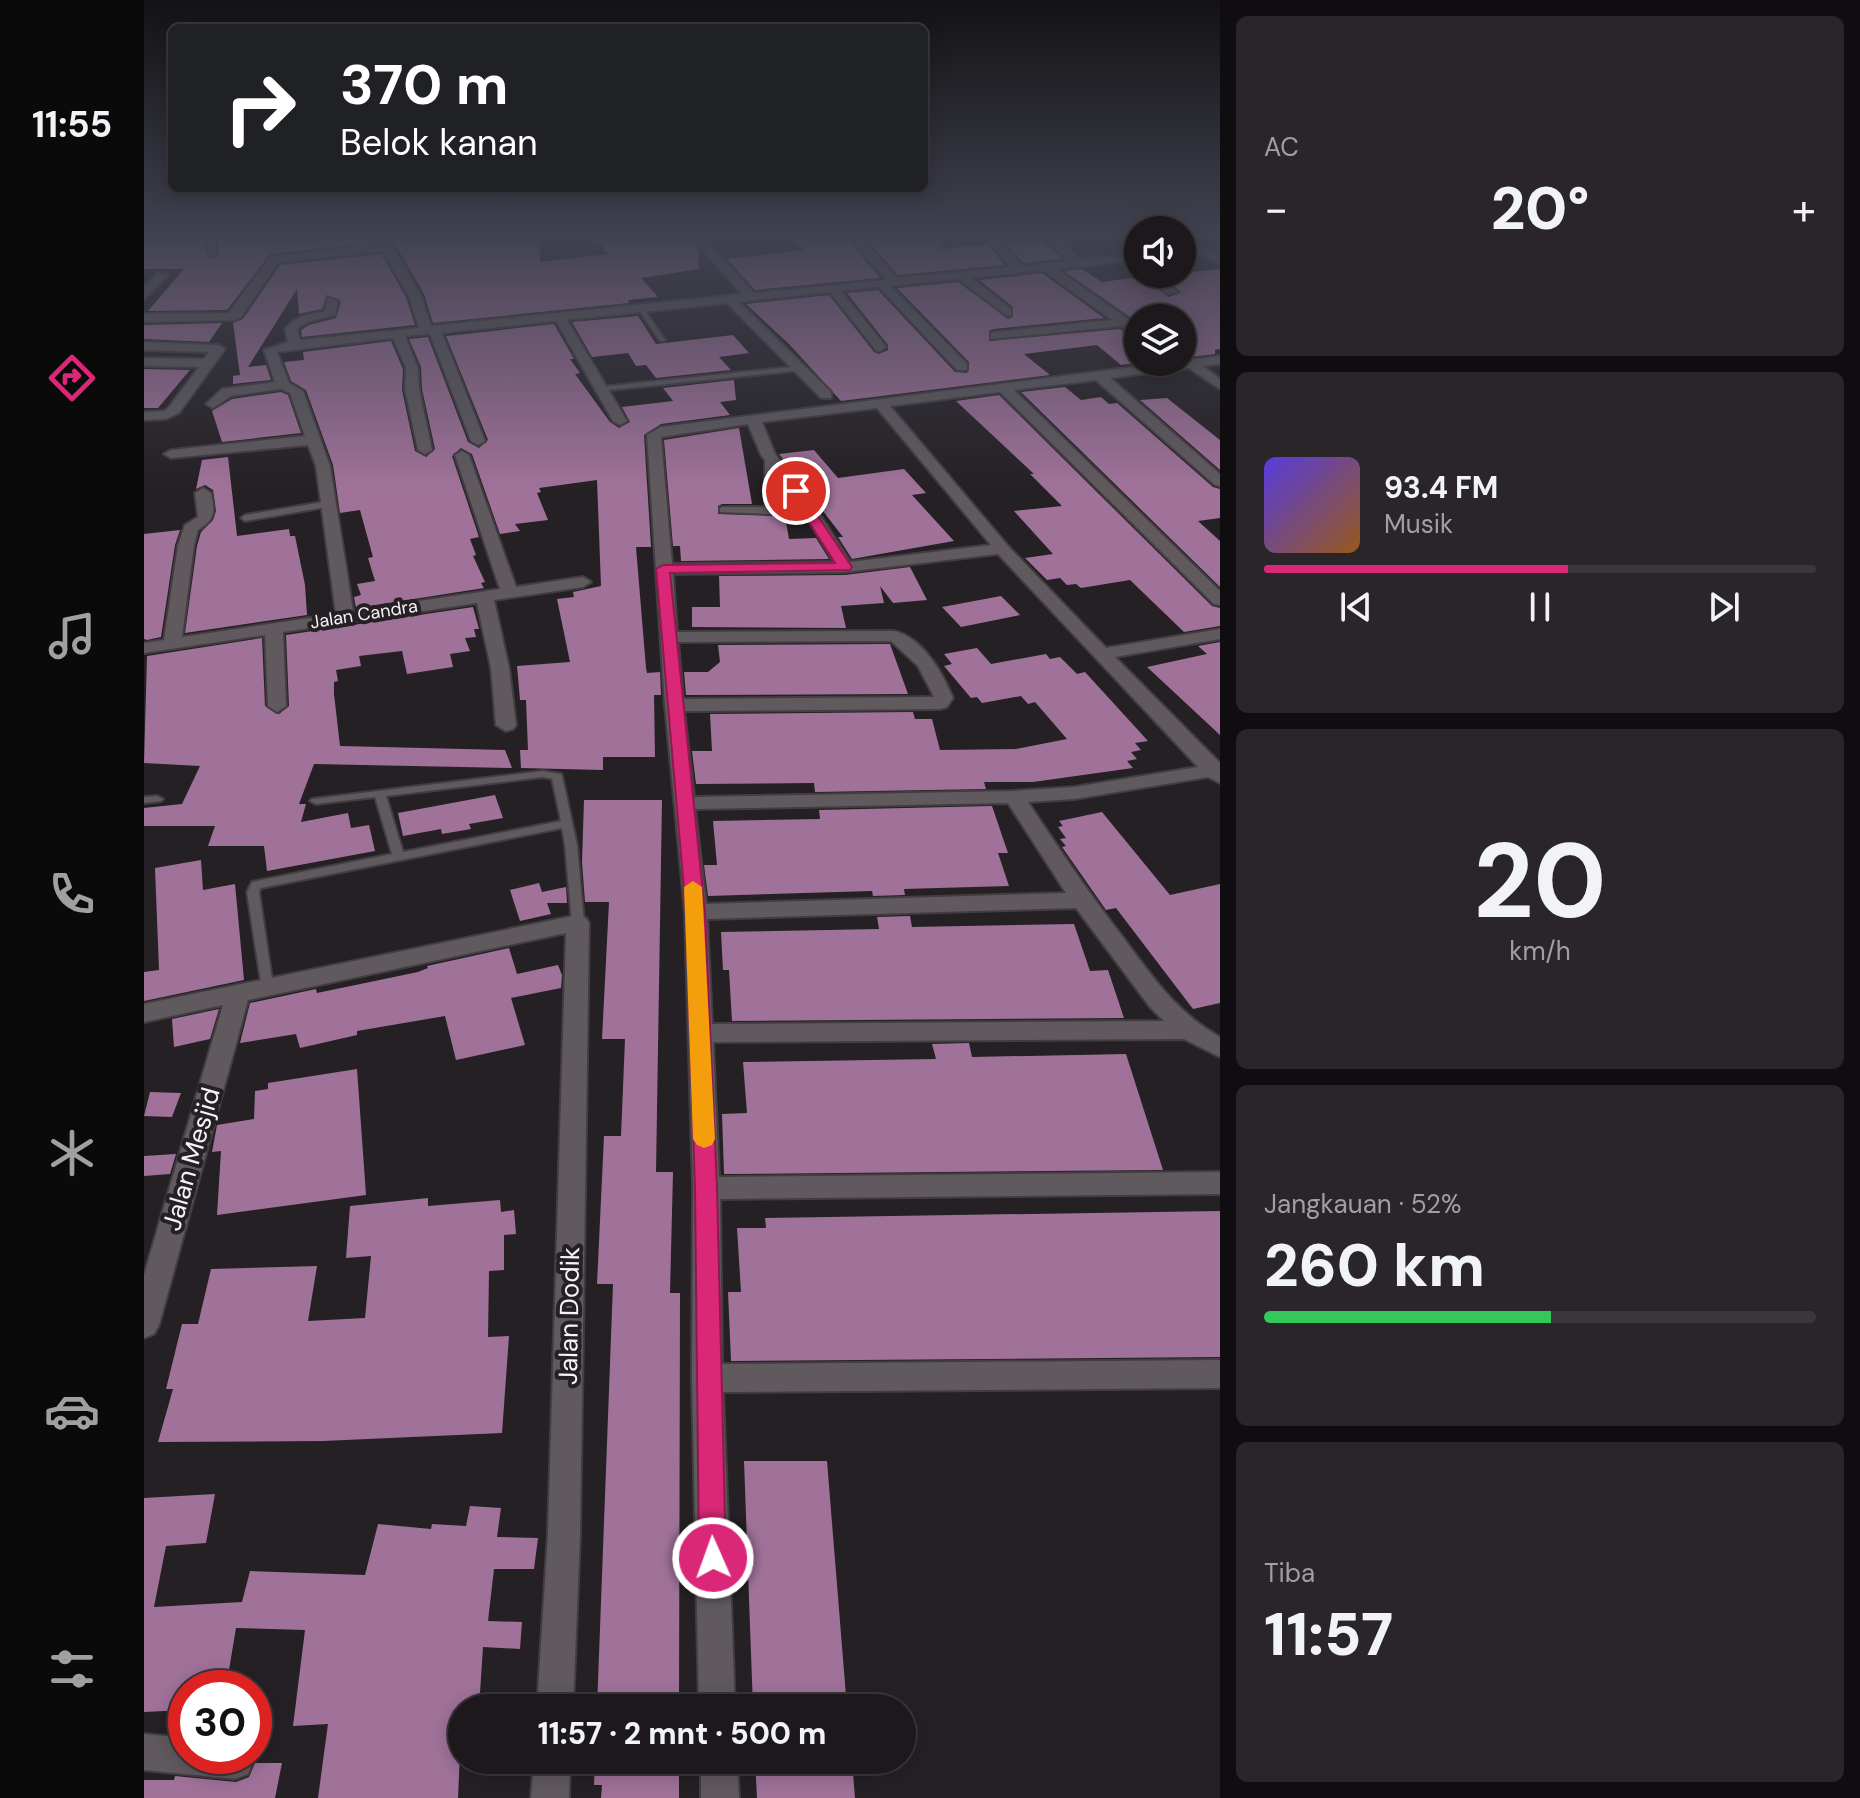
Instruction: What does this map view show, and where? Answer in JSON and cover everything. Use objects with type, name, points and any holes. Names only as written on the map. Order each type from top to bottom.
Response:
[{"type":"street","points":[[295,344],[291,329],[299,321]]},
{"type":"street","points":[[426,321],[478,441]]},
{"type":"street","points":[[283,385],[269,353],[274,348],[531,321]]},
{"type":"street","points":[[562,321],[620,421]]},
{"type":"street","points":[[753,321],[826,395]]},
{"type":"street","points":[[859,321],[880,347]]},
{"type":"street","points":[[922,321],[962,367]]},
{"type":"street","points":[[995,336],[1124,322]]},
{"type":"street","points":[[398,334],[412,368],[412,389],[425,450]]},
{"type":"street","points":[[144,346],[219,349],[205,363],[174,411],[144,416]]},
{"type":"street","points":[[1196,363],[1220,360]]},
{"type":"street","points":[[144,362],[205,363]]},
{"type":"street","points":[[1196,367],[1220,385]]},
{"type":"street","points":[[717,1694],[707,1378],[706,1188],[696,912],[674,705],[654,435],[661,431],[1124,373]]},
{"type":"street","points":[[1100,376],[1220,482]]},
{"type":"street","points":[[213,404],[227,392],[283,385],[296,391],[323,466],[345,617]]},
{"type":"street","points":[[1004,388],[1220,600]]},
{"type":"street","points":[[882,405],[1002,549],[1218,773]]},
{"type":"street","points":[[754,421],[768,455],[810,510],[845,567]]},
{"type":"street","points":[[171,454],[313,440]]},
{"type":"street","points":[[462,455],[509,591]]},
{"type":"street","points":[[172,643],[186,545],[191,528],[205,519],[207,512],[203,493]]},
{"type":"street","points":[[663,569],[845,567],[1002,549]]},
{"type":"street","name":"Jalan Candra","points":[[144,648],[583,582]]},
{"type":"street","points":[[484,595],[500,668],[506,725]]},
{"type":"street","points":[[274,629],[277,706]]},
{"type":"street","points":[[1105,653],[1220,634]]},
{"type":"street","points":[[670,637],[894,636],[910,645],[944,698],[940,703],[674,705]]},
{"type":"street","points":[[685,803],[1014,797],[1074,793],[1218,773]]},
{"type":"street","points":[[1014,797],[1082,900],[1158,1001],[1188,1030],[1220,1048]]},
{"type":"street","points":[[696,912],[1082,900]]},
{"type":"street","points":[[144,1013],[578,923]]},
{"type":"street","name":"Jalan Dodik","points":[[556,1694],[564,1534],[578,923]]},
{"type":"street","name":"Jalan Mesjid","points":[[144,1325],[238,993]]},
{"type":"street","points":[[699,1033],[1188,1030]]},
{"type":"street","points":[[706,1188],[1220,1183]]},
{"type":"street","points":[[707,1378],[1220,1374]]},
{"type":"street","points":[[144,1752],[168,1754]]},
{"type":"street","points":[[550,1798],[551,1774]]},
{"type":"street","points":[[719,1774],[720,1798]]},
{"type":"lane","points":[[649,321],[662,340]]},
{"type":"lane","points":[[600,389],[801,368]]},
{"type":"lane","points":[[768,455],[769,511]]},
{"type":"lane","points":[[245,518],[329,504]]},
{"type":"lane","points":[[723,510],[810,510]]},
{"type":"lane","points":[[316,801],[551,774],[557,776],[571,845],[578,923]]},
{"type":"lane","points":[[380,796],[398,855]]},
{"type":"lane","points":[[267,986],[253,892],[256,885],[566,824]]},
{"type":"building","points":[[277,321],[248,367],[266,365],[271,380],[233,384],[233,376],[240,375],[233,323]]},
{"type":"building","points":[[325,321],[414,321],[415,325],[302,337],[301,330]]},
{"type":"building","points":[[641,321],[656,344],[733,335],[749,353],[719,357],[731,370],[656,378],[646,365],[636,366],[628,353],[592,357],[572,322]]},
{"type":"building","points":[[764,321],[849,321],[879,354],[888,350],[888,345],[869,321],[907,321],[955,372],[967,373],[969,362],[929,321],[1075,321],[994,329],[989,331],[989,341],[1120,329],[1124,332],[1124,365],[1097,345],[1024,354],[1050,375],[841,401]]},
{"type":"building","points":[[1196,321],[1220,321],[1220,349],[1215,350],[1215,354],[1196,356]]},
{"type":"building","points":[[222,323],[209,342],[144,339],[144,325]]},
{"type":"building","points":[[554,324],[580,373],[575,374],[610,422],[619,428],[630,422],[622,407],[673,401],[663,388],[734,380],[736,400],[720,402],[730,415],[661,424],[644,435],[651,547],[636,547],[646,668],[647,673],[660,672],[661,695],[654,695],[655,757],[603,757],[603,770],[521,768],[520,750],[528,750],[526,700],[520,700],[517,666],[570,662],[557,599],[574,597],[573,592],[601,586],[597,480],[539,488],[541,492],[537,493],[548,520],[515,524],[520,531],[500,534],[472,454],[461,448],[452,456],[479,537],[470,539],[476,555],[473,556],[485,582],[481,583],[484,588],[356,608],[354,597],[361,595],[357,584],[375,581],[368,558],[373,557],[360,510],[340,513],[333,465],[306,390],[291,381],[284,362],[304,360],[303,352],[391,341],[403,369],[402,390],[415,451],[426,457],[435,449],[422,389],[421,367],[409,339],[428,337],[468,442],[479,448],[488,440],[446,336]]},
{"type":"building","points":[[144,369],[190,370],[158,408],[144,408]]},
{"type":"building","points":[[1065,387],[1081,400],[1101,397],[1109,404],[1117,403],[1213,487],[1220,489],[1220,518],[1198,521],[1220,541],[1220,587],[1021,392]]},
{"type":"building","points":[[281,392],[288,395],[301,433],[222,442],[212,411],[232,399]]},
{"type":"building","points":[[999,395],[1212,606],[1220,608],[1220,626],[1184,632],[1130,580],[1081,588],[1076,584],[1067,585],[1060,578],[1047,580],[1025,558],[1053,554],[1014,511],[1062,506],[1030,474],[1034,474],[956,401]]},
{"type":"building","points":[[1167,398],[1220,440],[1220,470],[1140,400]]},
{"type":"building","points":[[739,428],[752,504],[722,504],[718,506],[718,514],[785,516],[789,539],[816,538],[829,559],[681,561],[680,546],[673,546],[664,440]]},
{"type":"building","points":[[814,450],[838,478],[904,469],[926,493],[912,495],[954,541],[852,559],[838,537],[843,537],[779,454]]},
{"type":"building","points":[[228,457],[237,536],[289,529],[290,536],[295,536],[305,585],[307,615],[185,633],[197,546],[201,532],[213,520],[216,511],[213,490],[205,485],[196,489],[202,460]]},
{"type":"building","points":[[180,530],[161,637],[147,640],[144,639],[144,534]]},
{"type":"building","points":[[910,567],[927,600],[893,603],[880,586],[884,603],[841,606],[846,628],[692,627],[692,607],[720,607],[719,576],[845,575]]},
{"type":"building","points":[[1001,596],[1020,615],[961,627],[942,607]]},
{"type":"building","points":[[473,607],[479,629],[474,629],[476,637],[465,638],[470,651],[450,654],[453,667],[407,674],[402,651],[359,656],[361,666],[336,670],[338,681],[334,682],[334,694],[340,746],[505,750],[512,768],[314,764],[299,804],[306,804],[301,822],[348,813],[351,828],[369,825],[375,851],[267,871],[264,846],[208,846],[215,826],[144,826],[144,808],[182,804],[200,766],[144,763],[147,656],[262,638],[265,706],[279,714],[289,706],[286,635]]},
{"type":"building","points":[[1220,642],[1220,735],[1147,667],[1207,654],[1198,646]]},
{"type":"building","points":[[890,644],[908,694],[686,695],[684,672],[708,672],[720,662],[718,645]]},
{"type":"building","points":[[977,648],[991,664],[1046,654],[1050,659],[1060,657],[1077,674],[1085,672],[1148,741],[1135,743],[1141,750],[1131,752],[1137,759],[1127,761],[1133,768],[1033,782],[984,782],[986,789],[815,792],[814,783],[696,784],[692,751],[712,751],[710,714],[913,712],[915,719],[932,719],[940,750],[1016,749],[1067,739],[1035,702],[1028,704],[1021,696],[982,703],[977,697],[971,698],[944,666],[952,664],[944,654]]},
{"type":"building","points":[[495,795],[503,818],[469,824],[471,829],[442,834],[441,829],[403,836],[398,813]]},
{"type":"building","points":[[584,800],[662,800],[656,1172],[673,1172],[670,1293],[680,1293],[679,1694],[598,1694],[613,1284],[597,1284],[604,1136],[621,1136],[625,1039],[602,1039],[609,902],[585,902],[582,862]]},
{"type":"building","points":[[992,806],[1008,853],[998,853],[1009,886],[904,889],[905,895],[873,896],[872,891],[708,896],[704,865],[717,865],[713,821],[820,819],[819,810]]},
{"type":"building","points":[[1102,812],[1170,895],[1220,884],[1220,1003],[1193,1009],[1116,908],[1106,910],[1062,847],[1066,846],[1060,839],[1066,838],[1058,827],[1063,826],[1059,821]]},
{"type":"building","points":[[201,860],[203,890],[235,884],[244,980],[144,1001],[144,972],[159,970],[155,868]]},
{"type":"building","points":[[539,883],[542,892],[566,887],[567,903],[547,903],[551,914],[520,921],[510,890]]},
{"type":"building","points":[[910,916],[912,927],[1074,924],[1090,971],[1108,970],[1124,1018],[732,1021],[729,970],[723,970],[721,932],[879,929],[877,917]]},
{"type":"building","points":[[509,948],[517,974],[558,965],[562,975],[561,988],[511,998],[525,1045],[456,1060],[445,1016],[357,1031],[357,1035],[300,1048],[296,1034],[240,1043],[250,1003],[418,972],[427,966]]},
{"type":"building","points":[[219,1009],[210,1039],[174,1047],[172,1019]]},
{"type":"building","points":[[969,1043],[972,1057],[1126,1054],[1163,1170],[724,1174],[722,1114],[747,1113],[743,1062],[936,1059],[932,1044]]},
{"type":"building","points":[[357,1069],[366,1195],[217,1215],[221,1151],[212,1152],[217,1125],[254,1119],[255,1091],[268,1089],[268,1083]]},
{"type":"building","points":[[150,1092],[181,1093],[172,1117],[144,1116]]},
{"type":"building","points":[[176,1154],[170,1174],[144,1176],[144,1156]]},
{"type":"building","points":[[428,1198],[428,1206],[500,1200],[501,1212],[514,1210],[516,1234],[504,1235],[504,1270],[489,1271],[488,1337],[509,1336],[502,1433],[323,1441],[158,1442],[173,1389],[166,1389],[182,1324],[198,1324],[211,1269],[317,1266],[308,1321],[365,1318],[371,1256],[346,1258],[350,1206]]},
{"type":"building","points":[[1220,1211],[1220,1357],[731,1361],[728,1292],[741,1292],[737,1228],[766,1228],[765,1218]]},
{"type":"building","points":[[744,1461],[827,1461],[846,1694],[752,1694]]},
{"type":"building","points":[[215,1494],[206,1543],[166,1546],[154,1607],[242,1602],[250,1571],[365,1575],[378,1524],[431,1529],[432,1524],[466,1526],[470,1506],[501,1508],[497,1537],[538,1538],[534,1569],[494,1569],[488,1621],[522,1622],[520,1649],[483,1647],[480,1694],[448,1694],[448,1774],[459,1774],[458,1798],[318,1798],[328,1724],[293,1726],[305,1630],[236,1628],[229,1670],[168,1670],[168,1711],[144,1712],[144,1498]]},
{"type":"building","points":[[272,1763],[282,1763],[275,1798],[144,1798],[144,1780],[174,1780],[175,1776],[236,1782],[250,1774],[272,1774]]},
{"type":"building","points":[[594,1774],[679,1774],[679,1798],[601,1798],[602,1785],[594,1785]]},
{"type":"building","points":[[756,1774],[853,1774],[855,1798],[757,1798]]},
{"type":"slow traffic","points":[[693,887],[704,1139]]},
{"type":"route","points":[[713,1558],[707,1378],[706,1188],[696,912],[663,569],[845,567],[796,491]]}]
